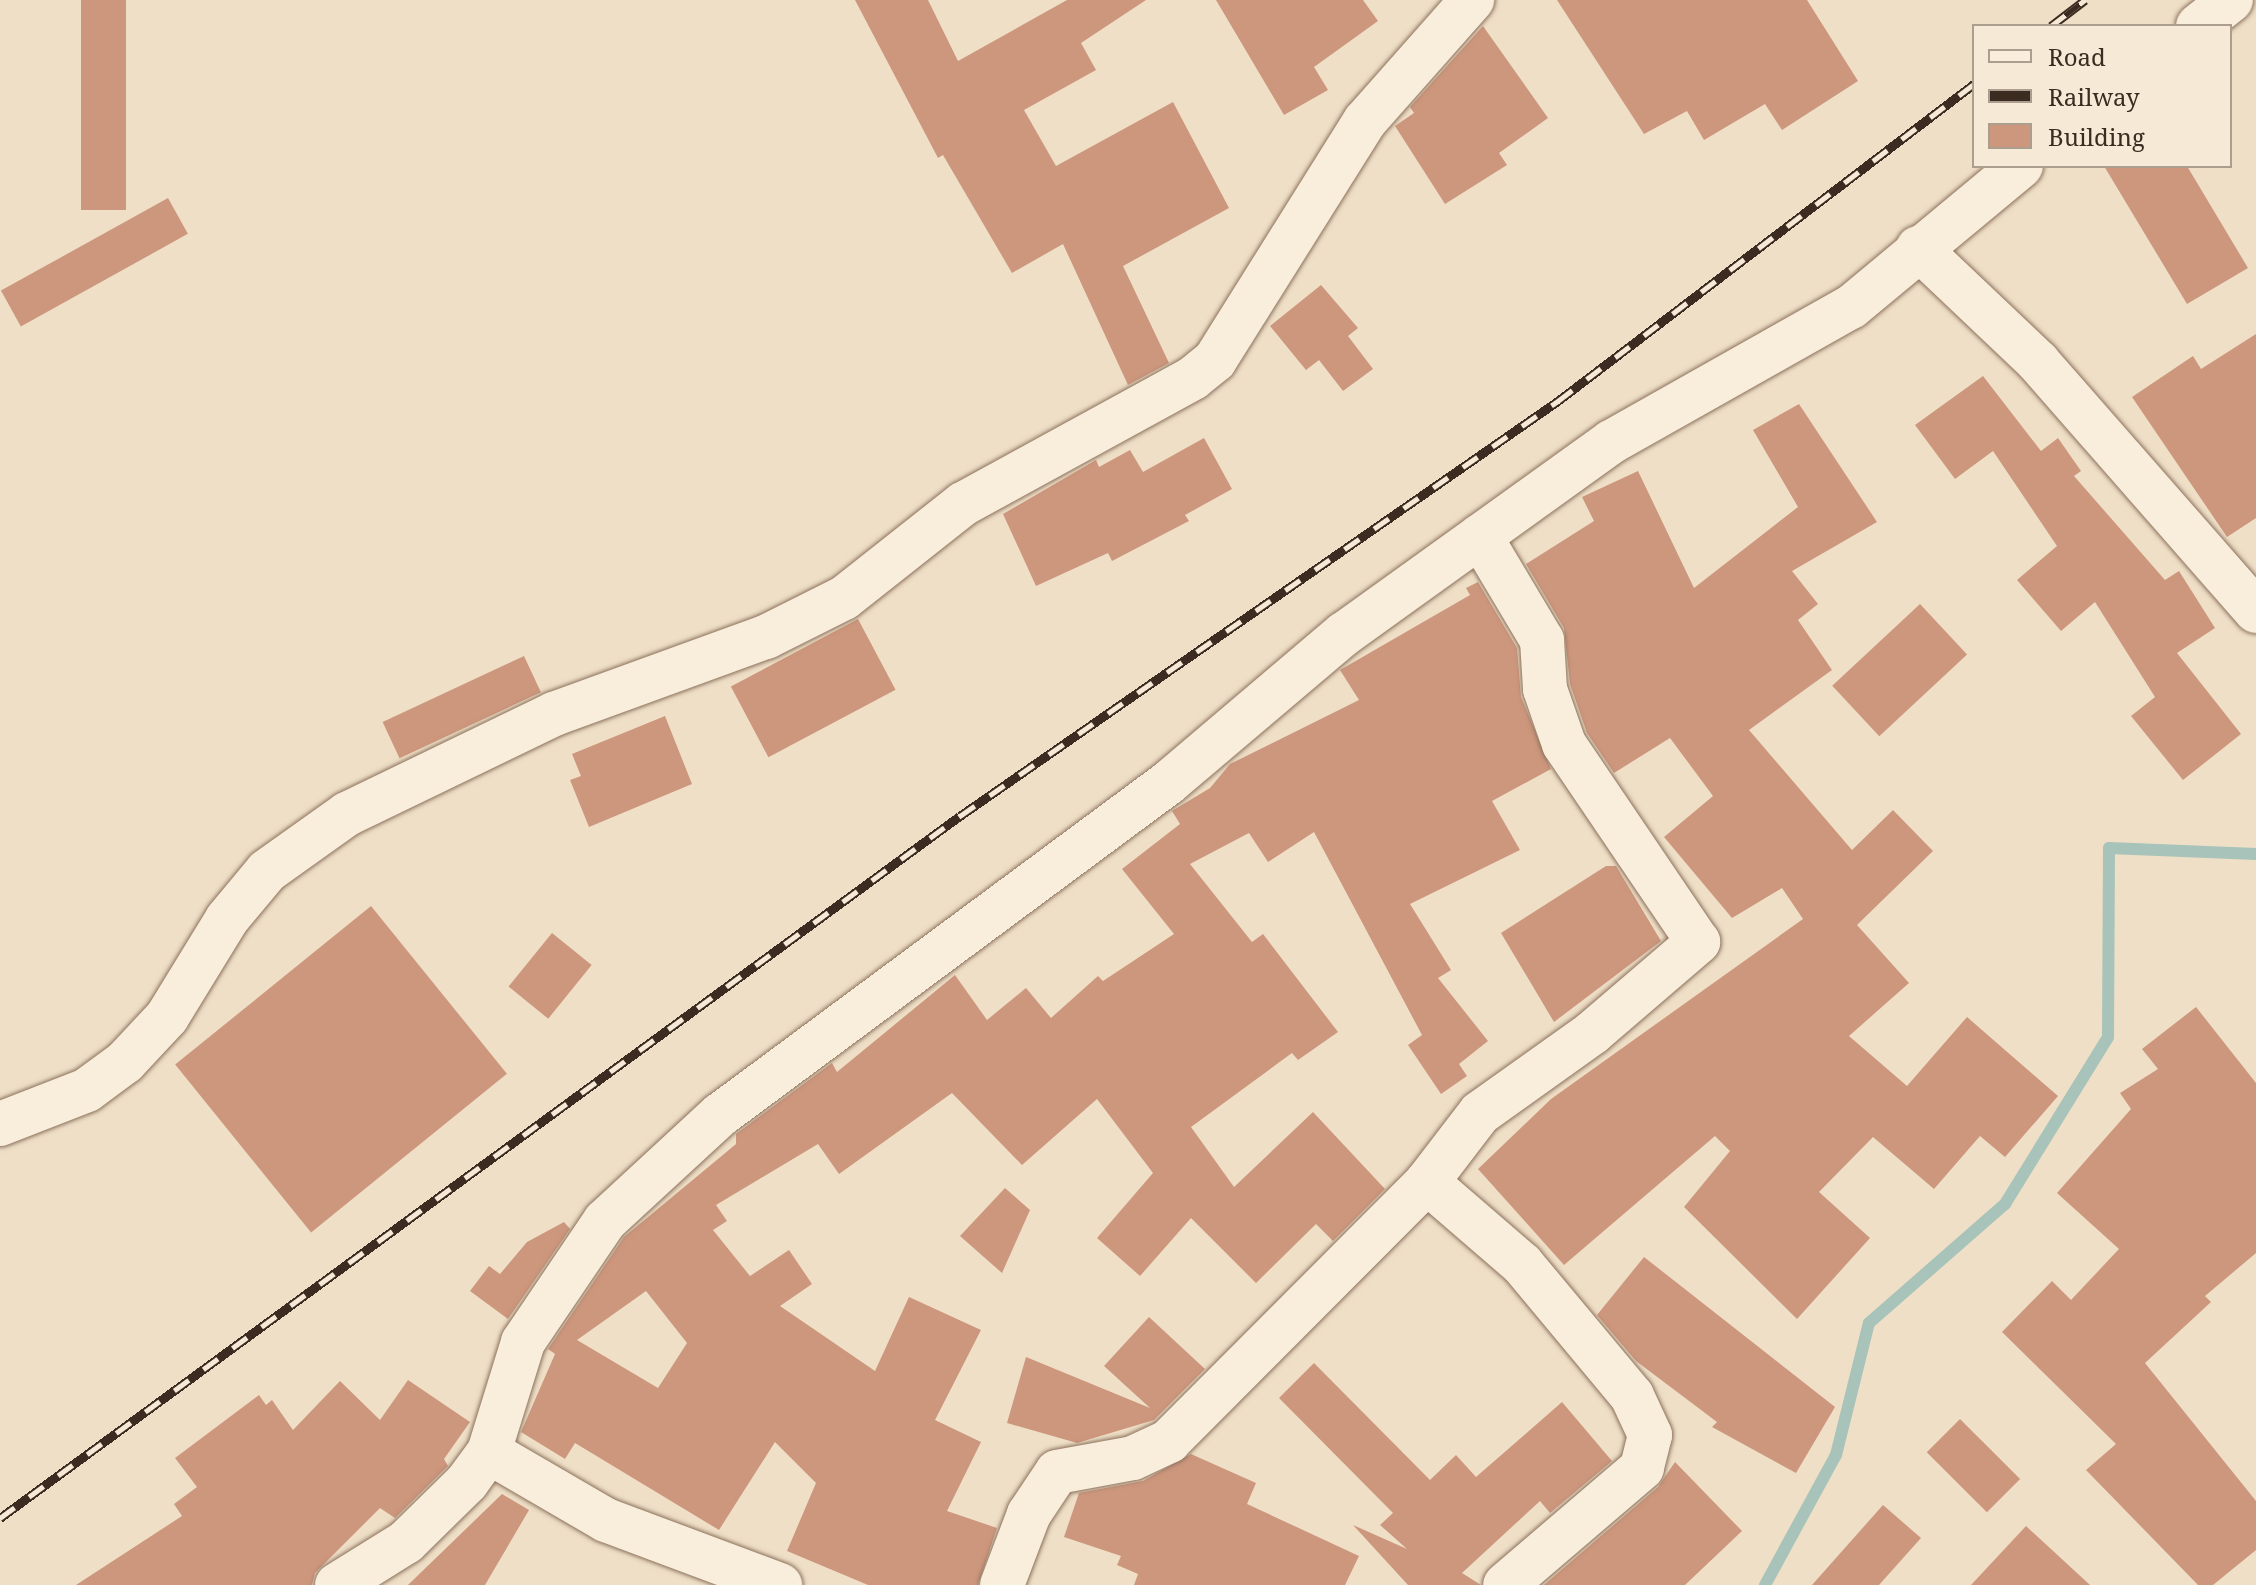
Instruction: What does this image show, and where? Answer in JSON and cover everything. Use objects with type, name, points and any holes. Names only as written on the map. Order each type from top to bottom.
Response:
[{"type":"street","points":[[0,1124],[87,1090],[125,1062],[167,1017],[227,919],[267,871],[347,814],[554,714],[766,637],[844,598],[963,504],[1193,378],[1215,360],[1365,121],[1472,0]]},
{"type":"street","points":[[2201,24],[2231,0]]},
{"type":"street","points":[[337,1585],[406,1542],[489,1452],[523,1342],[605,1221],[720,1115],[1168,783],[1344,634],[1611,442],[1851,307],[1918,248],[2018,168]]},
{"type":"street","points":[[1918,248],[2038,362],[2256,611]]},
{"type":"street","points":[[1002,1585],[1029,1514],[1057,1472],[1133,1458],[1169,1441],[1427,1182],[1480,1113],[1592,1033],[1698,942],[1564,744],[1545,689],[1542,640],[1480,536]]},
{"type":"street","points":[[1427,1182],[1522,1264],[1632,1396],[1650,1435],[1642,1468],[1505,1585]]},
{"type":"street","points":[[489,1452],[606,1520],[780,1585]]},
{"type":"building","points":[[81,0],[126,0],[126,210],[81,210]]},
{"type":"building","points":[[855,0],[928,0],[958,61],[1067,0],[1146,0],[1081,43],[1096,70],[1024,110],[1056,166],[1173,102],[1229,208],[1123,266],[1169,363],[1128,385],[1063,244],[1012,273],[943,155],[938,158]]},
{"type":"building","points":[[1216,0],[1363,0],[1378,21],[1314,67],[1328,90],[1284,115]]},
{"type":"building","points":[[1557,0],[1807,0],[1858,81],[1782,130],[1765,104],[1704,140],[1687,111],[1644,134]]},
{"type":"building","points":[[1483,26],[1548,118],[1499,153],[1507,165],[1445,204],[1395,126],[1414,113],[1410,107]]},
{"type":"building","points":[[2105,168],[2188,168],[2248,268],[2187,304]]},
{"type":"building","points":[[168,198],[188,234],[21,326],[1,291]]},
{"type":"building","points":[[1321,285],[1358,328],[1348,336],[1373,369],[1343,391],[1319,360],[1306,370],[1270,326]]},
{"type":"building","points":[[2256,334],[2256,518],[2227,537],[2132,397],[2193,356],[2201,369]]},
{"type":"building","points":[[1983,376],[2041,451],[2058,438],[2081,471],[2074,476],[2165,580],[2179,571],[2215,628],[2177,653],[2241,734],[2183,780],[2131,716],[2155,697],[2095,602],[2061,631],[2017,580],[2057,546],[1993,451],[1955,479],[1915,425]]},
{"type":"building","points":[[1799,404],[1877,522],[1792,571],[1818,604],[1798,620],[1832,670],[1749,730],[1852,850],[1893,810],[1933,851],[1857,925],[1909,983],[1849,1036],[1907,1086],[1967,1017],[2058,1096],[2005,1157],[1980,1136],[1934,1189],[1873,1137],[1819,1192],[1870,1238],[1797,1319],[1684,1207],[1730,1151],[1715,1136],[1564,1265],[1478,1169],[1551,1099],[1803,919],[1782,888],[1732,918],[1664,837],[1713,796],[1670,738],[1614,773],[1587,733],[1570,684],[1564,628],[1526,564],[1594,521],[1582,497],[1638,471],[1694,588],[1798,507],[1753,430]]},
{"type":"building","points":[[1204,438],[1232,489],[1185,515],[1189,521],[1112,561],[1108,553],[1036,586],[1003,514],[1096,460],[1099,467],[1130,450],[1143,472]]},
{"type":"building","points":[[1478,582],[1517,648],[1521,697],[1551,769],[1492,801],[1520,850],[1410,904],[1451,970],[1438,978],[1488,1041],[1459,1064],[1467,1076],[1441,1094],[1408,1045],[1422,1035],[1314,832],[1268,862],[1249,833],[1190,864],[1252,942],[1263,934],[1338,1032],[1298,1060],[1292,1053],[1191,1127],[1234,1187],[1313,1112],[1385,1189],[1333,1241],[1316,1224],[1256,1283],[1191,1218],[1140,1276],[1097,1238],[1153,1173],[1097,1099],[1022,1165],[952,1093],[839,1174],[818,1144],[716,1205],[727,1221],[713,1230],[750,1276],[789,1250],[812,1284],[780,1306],[875,1371],[909,1297],[981,1330],[935,1420],[981,1442],[947,1511],[997,1528],[978,1585],[868,1585],[787,1551],[816,1483],[775,1442],[719,1530],[575,1443],[565,1459],[521,1432],[555,1354],[548,1349],[624,1237],[736,1144],[736,1134],[832,1063],[837,1072],[955,975],[987,1020],[1026,988],[1051,1018],[1098,976],[1103,981],[1174,934],[1122,869],[1180,824],[1172,811],[1210,788],[1230,764],[1359,700],[1340,670],[1470,595],[1466,588]],"holes":[[[646,1291],[687,1343],[658,1388],[577,1340]]]},
{"type":"building","points":[[1920,604],[1967,654],[1879,736],[1832,686]]},
{"type":"building","points":[[858,619],[896,690],[768,757],[731,687]]},
{"type":"building","points":[[524,656],[541,692],[400,758],[383,722]]},
{"type":"building","points":[[665,716],[692,784],[589,827],[570,780],[581,776],[572,754]]},
{"type":"building","points":[[1606,866],[1616,866],[1661,941],[1554,1022],[1501,933]]},
{"type":"building","points":[[371,906],[507,1074],[311,1232],[175,1065]]},
{"type":"building","points":[[552,933],[592,965],[548,1019],[509,987]]},
{"type":"building","points":[[2196,1007],[2256,1083],[2256,1253],[2205,1296],[2211,1302],[2145,1363],[2256,1501],[2256,1550],[2213,1585],[2198,1585],[2086,1470],[2116,1444],[2002,1332],[2052,1281],[2071,1300],[2119,1249],[2057,1193],[2131,1109],[2120,1093],[2158,1069],[2142,1049]]},
{"type":"building","points":[[1005,1188],[1030,1210],[1002,1273],[960,1236]]},
{"type":"building","points":[[564,1222],[570,1229],[508,1319],[470,1291],[489,1266],[500,1274],[527,1242]]},
{"type":"building","points":[[1644,1257],[1835,1407],[1796,1473],[1712,1427],[1717,1422],[1636,1361],[1597,1315]]},
{"type":"building","points":[[1149,1317],[1205,1369],[1154,1420],[1077,1443],[1007,1423],[1026,1357],[1150,1408],[1104,1366]]},
{"type":"building","points":[[1314,1363],[1430,1480],[1456,1455],[1476,1477],[1562,1402],[1612,1461],[1550,1513],[1540,1501],[1462,1573],[1481,1585],[1408,1585],[1353,1525],[1407,1549],[1380,1525],[1393,1513],[1279,1398]]},
{"type":"building","points":[[408,1380],[470,1422],[444,1459],[448,1466],[395,1518],[380,1508],[315,1573],[312,1585],[76,1585],[182,1516],[174,1504],[197,1487],[175,1458],[259,1395],[266,1405],[272,1400],[293,1430],[340,1381],[380,1420]]},
{"type":"building","points":[[1960,1419],[2020,1479],[1987,1512],[1927,1452]]},
{"type":"building","points":[[1191,1454],[1256,1483],[1247,1504],[1359,1556],[1345,1585],[1134,1585],[1138,1574],[1117,1565],[1121,1556],[1064,1537],[1079,1493],[1143,1481]]},
{"type":"building","points":[[1675,1462],[1742,1531],[1685,1585],[1544,1585],[1658,1487]]},
{"type":"building","points":[[502,1494],[529,1510],[485,1585],[408,1585]]},
{"type":"building","points":[[1883,1505],[1921,1538],[1879,1585],[1812,1585]]},
{"type":"building","points":[[2026,1526],[2090,1585],[1971,1585]]},
{"type":"waterway","points":[[1765,1585],[1836,1455],[1869,1323],[2005,1204],[2108,1037],[2109,848],[2256,854]]},
{"type":"railway","points":[[2054,24],[2085,0]]},
{"type":"railway","points":[[0,1518],[960,816],[1558,401],[1972,86]]}]
